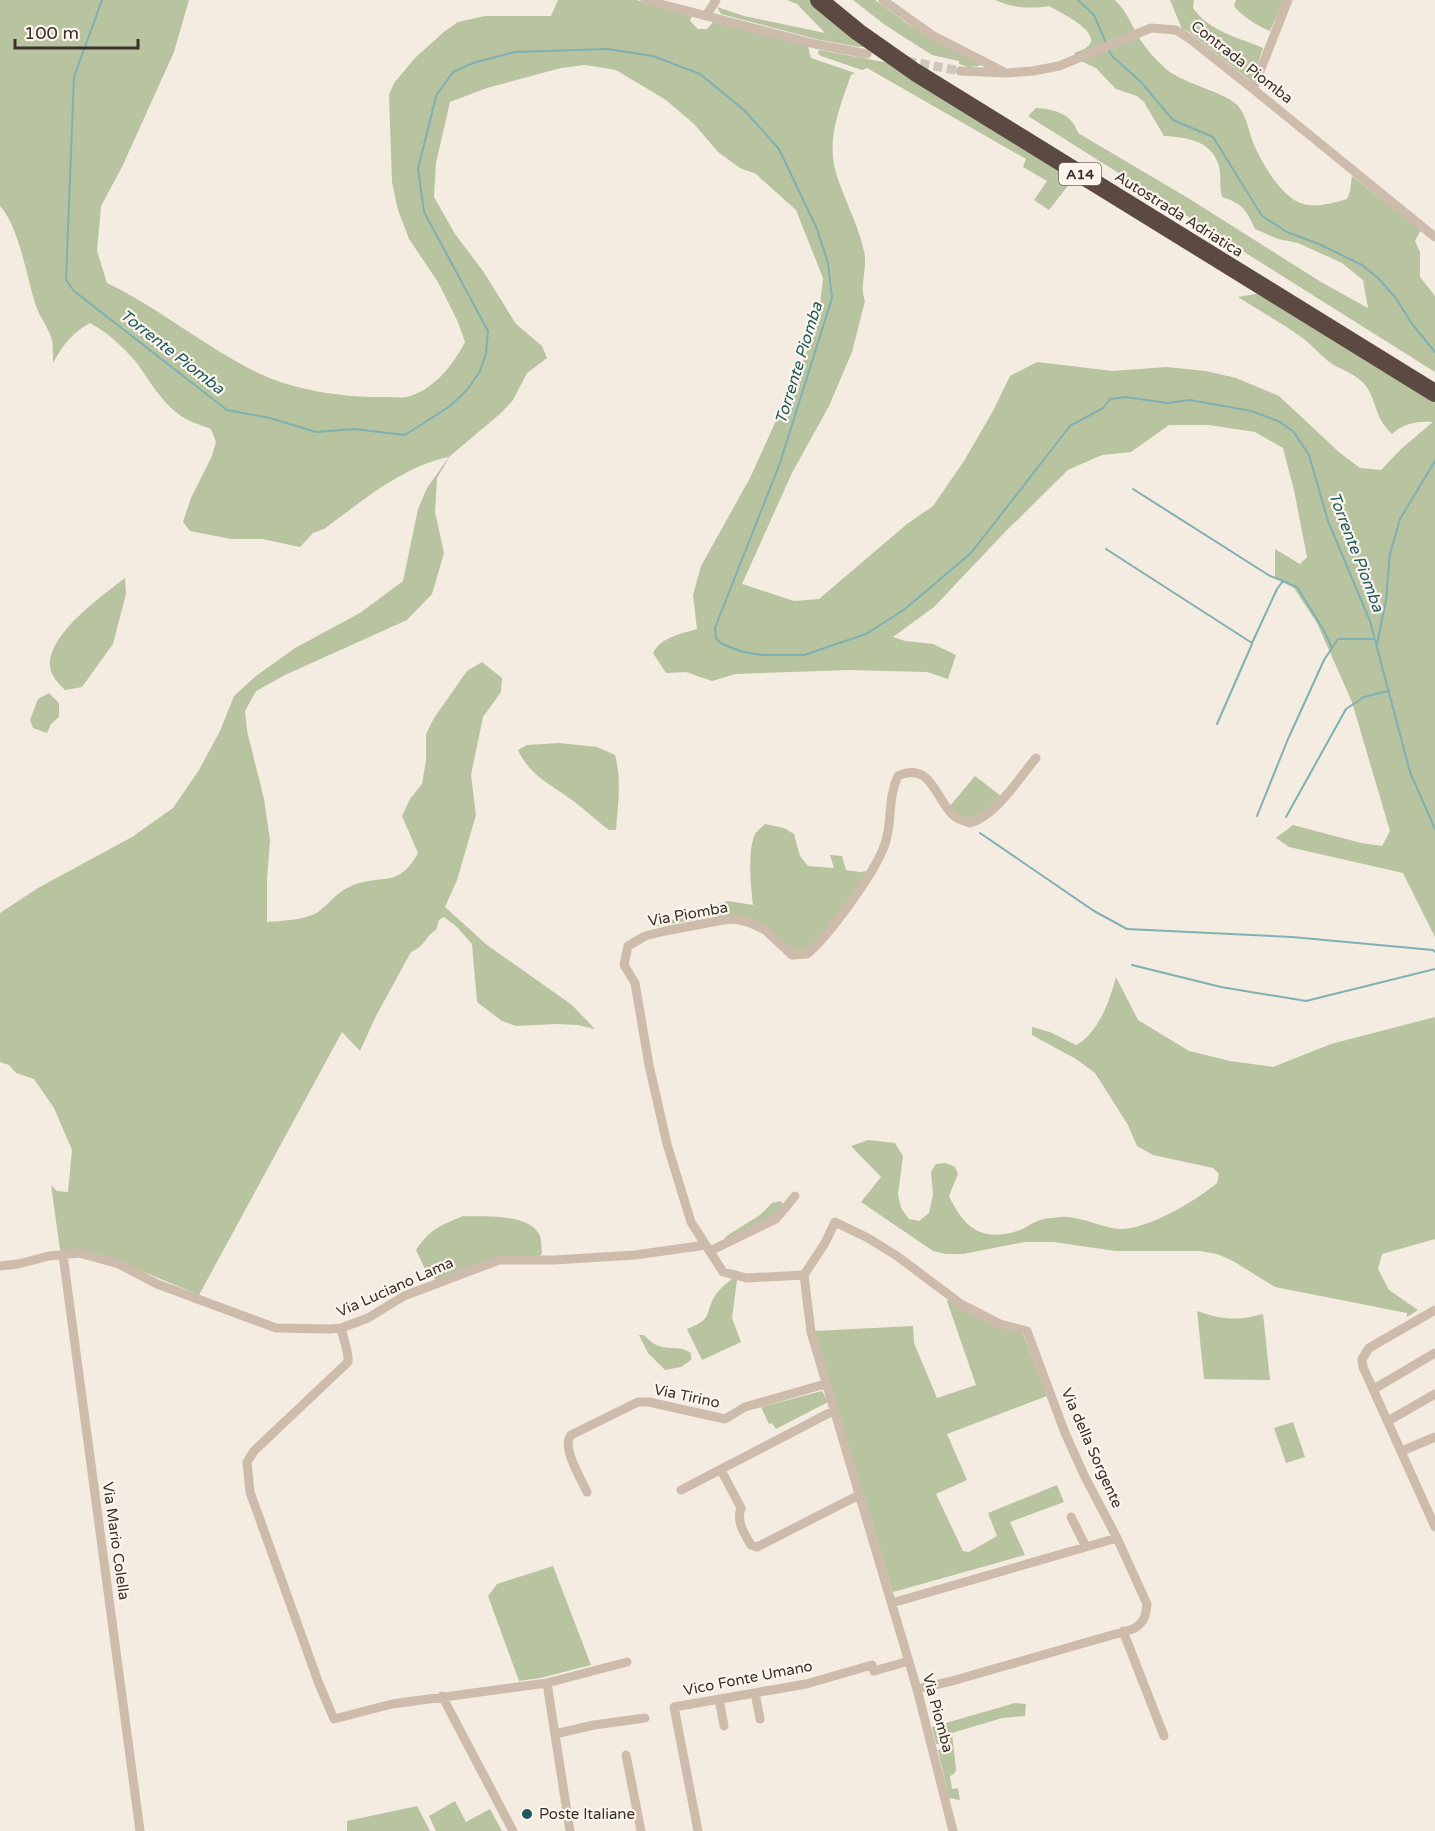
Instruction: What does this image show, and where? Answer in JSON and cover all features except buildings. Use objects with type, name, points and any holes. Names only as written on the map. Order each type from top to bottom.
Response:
[{"type":"highway","name":"Autostrada Adriatica","points":[[819,0],[858,33],[915,72],[1353,336],[1435,382]]},
{"type":"highway","name":"Autostrada Adriatica","points":[[838,0],[914,58],[1353,336],[1435,393]]},
{"type":"street","points":[[645,0],[815,44],[867,54]]},
{"type":"street","points":[[705,16],[716,0]]},
{"type":"street","points":[[883,0],[932,35],[1007,73]]},
{"type":"street","points":[[1253,88],[1288,0]]},
{"type":"street","name":"Contrada Piomba","points":[[960,71],[1007,73],[1033,71],[1059,66],[1151,28],[1176,30],[1253,88],[1435,237]]},
{"type":"street","name":"Via Piomba","points":[[953,1831],[917,1689],[811,1332],[804,1275],[747,1278],[723,1272],[691,1222],[667,1144],[649,1065],[639,998],[635,983],[624,965],[628,946],[645,936],[735,919],[765,930],[792,954],[807,954],[827,932],[868,877],[886,844],[891,790],[898,776],[908,771],[920,774],[938,792],[954,816],[970,823],[980,820],[992,811],[1036,758]]},
{"type":"street","name":"Via Luciano Lama","points":[[0,1266],[49,1256],[78,1254],[119,1264],[157,1284],[276,1328],[341,1328],[368,1318],[404,1296],[499,1260],[554,1260],[708,1248],[776,1219],[795,1196]]},
{"type":"street","name":"Via della Sorgente","points":[[804,1275],[835,1222],[868,1238],[897,1256],[961,1304],[1000,1324],[1027,1331],[1070,1444],[1147,1604],[1146,1615],[1141,1625],[952,1681],[917,1689]]},
{"type":"street","name":"Via Mario Colella","points":[[63,1255],[140,1831]]},
{"type":"street","points":[[1435,1310],[1369,1348],[1364,1353],[1363,1367],[1435,1527]]},
{"type":"street","points":[[341,1328],[348,1362],[254,1451],[247,1462],[250,1492],[319,1684],[334,1719],[392,1704],[547,1683],[627,1662]]},
{"type":"street","points":[[1374,1389],[1435,1353]]},
{"type":"street","name":"Via Tirino","points":[[587,1492],[568,1450],[568,1439],[571,1435],[638,1402],[649,1402],[725,1419],[746,1407],[825,1384]]},
{"type":"street","points":[[1388,1421],[1435,1394]]},
{"type":"street","points":[[681,1490],[833,1411]]},
{"type":"street","points":[[1402,1451],[1435,1437]]},
{"type":"street","points":[[721,1470],[741,1508],[740,1526],[751,1545],[757,1547],[859,1495]]},
{"type":"street","points":[[1071,1517],[1086,1547]]},
{"type":"street","points":[[892,1603],[1117,1538]]},
{"type":"street","points":[[1123,1631],[1164,1736]]},
{"type":"street","name":"Vico Fonte Umano","points":[[698,1831],[674,1707],[806,1684],[872,1665],[874,1671],[909,1661]]},
{"type":"street","points":[[547,1683],[570,1831]]},
{"type":"street","points":[[755,1693],[760,1719]]},
{"type":"street","points":[[442,1696],[513,1831]]},
{"type":"street","points":[[719,1700],[724,1726]]},
{"type":"street","points":[[555,1734],[594,1725],[645,1718]]},
{"type":"street","points":[[626,1755],[641,1831]]},
{"type":"green space","points":[[0,0],[189,0],[174,52],[122,167],[101,206],[97,251],[107,283],[145,304],[218,351],[271,379],[304,389],[355,396],[407,397],[417,394],[442,376],[465,342],[458,322],[438,282],[409,239],[398,210],[392,182],[389,95],[394,83],[416,57],[458,22],[485,16],[551,16],[558,0],[636,0],[692,15],[690,21],[698,29],[707,29],[714,21],[808,46],[811,58],[855,73],[851,75],[839,111],[833,135],[833,160],[864,251],[863,295],[865,301],[852,352],[829,406],[792,473],[742,584],[794,601],[819,599],[907,524],[933,506],[964,461],[1010,376],[1037,362],[1113,371],[1166,367],[1206,371],[1236,378],[1279,396],[1340,453],[1360,468],[1381,470],[1401,449],[1433,422],[1411,424],[1401,427],[1392,434],[1382,422],[1370,393],[1362,382],[1328,361],[1296,333],[1238,297],[1261,293],[1435,398],[1435,937],[1403,873],[1289,847],[1276,838],[1293,825],[1361,843],[1382,846],[1390,831],[1352,702],[1317,623],[1294,588],[1275,578],[1275,549],[1300,564],[1307,557],[1283,448],[1255,432],[1209,425],[1169,425],[1131,452],[1102,455],[1068,470],[934,607],[893,637],[905,641],[933,644],[956,655],[948,679],[927,672],[849,670],[735,674],[712,681],[686,672],[666,673],[653,653],[666,640],[697,629],[693,595],[701,566],[750,478],[804,359],[818,321],[823,278],[796,210],[756,174],[740,168],[718,152],[694,124],[666,100],[616,70],[585,65],[561,68],[487,88],[450,102],[436,163],[434,197],[455,234],[483,271],[516,324],[542,346],[547,358],[527,373],[513,400],[500,414],[450,456],[437,478],[435,512],[444,553],[432,594],[407,620],[285,675],[256,691],[245,711],[247,731],[264,799],[270,840],[267,922],[293,920],[313,915],[351,886],[397,876],[411,864],[418,853],[402,816],[410,799],[422,784],[426,761],[426,734],[434,718],[467,671],[482,662],[502,678],[501,692],[483,717],[471,775],[476,815],[457,880],[445,907],[487,945],[572,1005],[595,1029],[578,1025],[556,1024],[516,1026],[502,1021],[477,1002],[472,944],[457,927],[444,917],[439,920],[436,930],[420,947],[411,952],[376,1016],[360,1051],[342,1032],[199,1295],[120,1262],[60,1250],[51,1185],[57,1191],[68,1192],[72,1150],[54,1108],[34,1079],[16,1073],[9,1065],[0,1062],[0,913],[38,888],[132,837],[173,808],[199,770],[220,731],[234,696],[256,676],[295,648],[360,613],[403,581],[418,509],[427,488],[449,457],[415,468],[383,486],[324,529],[313,533],[300,547],[262,539],[231,539],[190,531],[183,522],[191,498],[212,456],[216,442],[211,429],[188,420],[174,410],[126,351],[109,335],[90,323],[68,340],[53,363],[51,336],[36,306],[22,253],[12,226],[0,206]]},
{"type":"green space","points":[[787,0],[811,0],[869,47],[816,39],[721,14],[717,7],[744,16],[825,33],[797,4]]},
{"type":"green space","points":[[853,0],[875,0],[908,24],[980,64],[979,66],[968,67],[959,64],[959,61],[932,55],[885,25]]},
{"type":"green space","points":[[995,0],[1115,0],[1126,14],[1139,38],[1166,69],[1184,80],[1225,97],[1239,107],[1262,161],[1280,188],[1288,195],[1304,204],[1334,203],[1347,199],[1352,176],[1421,230],[1415,241],[1420,252],[1420,277],[1435,296],[1435,372],[1028,116],[1036,108],[1062,114],[1072,121],[1078,133],[1188,198],[1321,282],[1368,308],[1363,280],[1342,263],[1298,243],[1278,239],[1255,229],[1243,208],[1222,197],[1218,163],[1209,149],[1196,141],[1164,136],[1144,102],[1137,96],[1116,89],[1096,68],[1081,61],[1074,53],[1086,48],[1091,41],[1090,35],[1076,21],[1049,6],[1022,7]]},
{"type":"green space","points":[[1170,0],[1194,0],[1193,8],[1208,23],[1225,33],[1263,48],[1252,82],[1189,32],[1182,29]]},
{"type":"green space","points":[[1236,0],[1284,0],[1270,31],[1255,24],[1242,14],[1234,6]]},
{"type":"green space","points":[[819,50],[895,64],[1074,178],[1049,210],[1034,200],[1047,181],[1023,167],[1026,159],[867,68],[862,70],[821,56],[818,53]]},
{"type":"green space","points":[[125,578],[126,594],[113,644],[82,687],[65,690],[54,678],[50,667],[53,651],[59,639],[79,616]]},
{"type":"green space","points":[[49,693],[59,703],[59,717],[51,724],[47,733],[33,728],[30,720],[38,699]]},
{"type":"green space","points":[[559,743],[597,747],[615,755],[619,783],[616,830],[609,830],[543,780],[529,768],[518,750],[527,745]]},
{"type":"green space","points":[[975,776],[1001,796],[979,815],[962,818],[950,806]]},
{"type":"green space","points":[[765,824],[784,828],[794,834],[800,856],[808,866],[834,868],[830,855],[842,856],[846,870],[868,871],[824,934],[809,949],[795,953],[743,918],[716,916],[653,927],[728,901],[753,905],[751,850],[755,834]]},
{"type":"green space","points":[[1116,977],[1138,1020],[1189,1051],[1230,1061],[1273,1067],[1331,1044],[1435,1017],[1435,1239],[1382,1254],[1378,1269],[1389,1290],[1418,1310],[1407,1317],[1407,1313],[1275,1287],[1233,1261],[1217,1254],[1200,1251],[1116,1251],[1053,1242],[1025,1242],[963,1254],[946,1254],[933,1251],[861,1202],[881,1177],[851,1146],[868,1140],[895,1143],[903,1156],[898,1194],[901,1208],[909,1219],[919,1221],[929,1213],[933,1195],[931,1172],[936,1164],[946,1163],[955,1167],[958,1174],[949,1196],[961,1217],[975,1230],[994,1235],[1017,1231],[1040,1220],[1060,1217],[1076,1218],[1116,1229],[1134,1227],[1173,1212],[1217,1183],[1219,1174],[1213,1168],[1153,1155],[1137,1146],[1128,1125],[1095,1073],[1076,1059],[1032,1035],[1032,1027],[1050,1032],[1076,1045],[1084,1040],[1097,1025]]},
{"type":"green space","points":[[781,1201],[783,1205],[778,1213],[725,1242],[725,1237],[760,1215],[772,1203]]},
{"type":"green space","points":[[463,1216],[516,1219],[525,1222],[539,1234],[542,1253],[534,1263],[499,1264],[435,1286],[435,1279],[426,1271],[416,1250],[436,1229]]},
{"type":"green space","points":[[734,1277],[737,1280],[732,1318],[741,1342],[702,1360],[687,1329],[706,1318],[717,1293]]},
{"type":"green space","points":[[949,1299],[1023,1334],[1047,1396],[947,1434],[967,1480],[936,1494],[963,1551],[969,1552],[997,1536],[988,1513],[1057,1485],[1064,1502],[1010,1522],[1025,1555],[893,1592],[814,1331],[913,1326],[914,1343],[937,1398],[976,1385],[947,1301]]},
{"type":"green space","points":[[1197,1311],[1230,1318],[1245,1318],[1263,1314],[1270,1380],[1204,1379]]},
{"type":"green space","points":[[639,1335],[644,1335],[663,1347],[685,1350],[691,1353],[691,1360],[681,1367],[665,1370],[648,1353]]},
{"type":"green space","points":[[822,1391],[828,1402],[776,1429],[772,1423],[769,1424],[761,1407]]},
{"type":"green space","points":[[1293,1422],[1305,1457],[1286,1463],[1274,1428]]},
{"type":"green space","points":[[553,1566],[591,1665],[519,1681],[488,1596],[497,1584]]},
{"type":"green space","points":[[1015,1703],[1026,1704],[1025,1716],[1002,1718],[952,1733],[956,1769],[955,1773],[950,1776],[952,1789],[958,1788],[960,1800],[949,1798],[938,1750],[942,1749],[941,1744],[936,1744],[932,1727]]},
{"type":"green space","points":[[455,1801],[466,1822],[490,1809],[502,1831],[436,1831],[429,1816]]},
{"type":"green space","points":[[417,1806],[430,1831],[347,1831],[347,1821]]},
{"type":"waterway","name":"Torrente Piomba","points":[[102,0],[74,77],[66,280],[74,291],[227,410],[270,418],[316,432],[354,429],[405,435],[450,406],[467,390],[480,371],[486,354],[488,331],[424,212],[418,169],[436,96],[453,72],[473,63],[515,52],[607,49],[653,56],[700,74],[744,110],[779,149],[817,229],[828,263],[832,298],[780,463],[715,628],[716,638],[722,644],[743,652],[763,655],[804,655],[866,634],[905,609],[971,553],[1070,426],[1103,408],[1110,399],[1126,397],[1167,403],[1190,400],[1251,411],[1278,421],[1293,431],[1309,455],[1328,521],[1370,621],[1410,772],[1435,829]]},
{"type":"waterway","points":[[1078,0],[1094,15],[1107,45]]},
{"type":"waterway","points":[[1109,50],[1112,56],[1142,83],[1173,120],[1213,137],[1262,216],[1287,232],[1319,244],[1362,265],[1378,278],[1395,297],[1412,324],[1435,352]]},
{"type":"waterway","points":[[1377,644],[1386,600],[1390,554],[1400,519],[1435,461]]},
{"type":"waterway","points":[[1133,489],[1270,576],[1283,581]]},
{"type":"waterway","points":[[1106,549],[1252,643],[1283,581],[1297,587],[1332,648]]},
{"type":"waterway","points":[[1257,816],[1288,739],[1324,660],[1338,639],[1374,639]]},
{"type":"waterway","points":[[1217,724],[1252,644]]},
{"type":"waterway","points":[[1286,817],[1346,709],[1364,697],[1388,691]]},
{"type":"waterway","points":[[980,833],[1094,911],[1127,929],[1292,937],[1435,952]]},
{"type":"waterway","points":[[1132,965],[1221,987],[1306,1001],[1435,969]]},
{"type":"tunnel","points":[[907,61],[960,71]]},
{"type":"place","name":"Poste Italiane","points":[[527,1814]]}]
